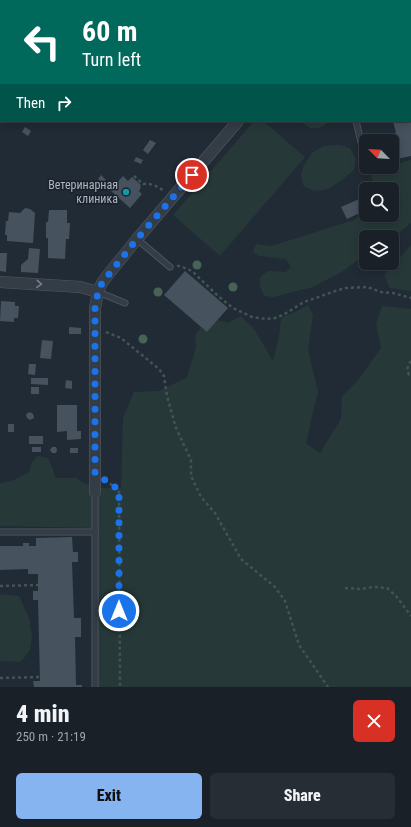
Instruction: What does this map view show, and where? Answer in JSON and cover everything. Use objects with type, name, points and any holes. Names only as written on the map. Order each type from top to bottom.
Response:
[{"type":"street","points":[[95,492],[95,308],[98,292],[107,276],[137,239],[237,122]]},
{"type":"street","points":[[0,282],[80,287],[98,292]]},
{"type":"lane","points":[[356,122],[359,134]]},
{"type":"lane","points":[[137,239],[170,267]]},
{"type":"lane","points":[[98,292],[125,303]]},
{"type":"lane","points":[[95,492],[95,687]]},
{"type":"lane","points":[[0,532],[95,532]]},
{"type":"path","points":[[134,176],[143,184],[156,185],[174,196]]},
{"type":"path","points":[[170,267],[180,266],[192,272],[233,308],[252,316],[266,318],[275,318],[283,315],[304,302],[346,288],[367,287],[381,292],[393,293],[411,298]]},
{"type":"path","points":[[95,327],[121,338],[159,369],[164,376],[167,396],[176,428],[191,460],[190,476],[201,497],[215,513],[241,559],[275,587],[285,601],[299,645],[328,687]]},
{"type":"path","points":[[411,360],[407,368],[409,375],[411,375]]},
{"type":"path","points":[[95,473],[119,490],[120,687]]},
{"type":"path","points":[[0,586],[38,585]]},
{"type":"path","points":[[345,588],[387,588],[396,596],[411,616]]},
{"type":"path","points":[[0,678],[40,676]]},
{"type":"green space","points":[[253,122],[264,122],[305,157],[220,256],[173,215]]},
{"type":"green space","points":[[303,122],[327,122],[321,127],[317,128],[310,128]]},
{"type":"green space","points":[[339,145],[350,148],[356,159],[354,170],[330,188],[324,190],[317,191],[303,185],[301,175],[304,165],[313,152],[324,146]]},
{"type":"green space","points":[[411,160],[411,223],[399,232],[399,230],[359,230],[359,259],[343,271],[313,287],[273,297],[264,296],[260,286],[260,277],[268,271],[286,272],[291,267],[286,259],[259,256],[253,252],[256,244],[271,246],[354,220],[359,216],[359,222],[399,222],[399,182],[374,182],[371,177],[372,174],[399,174],[399,163]]},
{"type":"green space","points":[[411,245],[411,291],[390,288],[384,275],[388,270],[399,270],[399,258]]},
{"type":"green space","points":[[308,305],[313,315],[308,350],[318,392],[306,444],[320,453],[341,419],[342,397],[359,379],[381,348],[376,324],[382,306],[411,309],[411,687],[98,687],[96,528],[0,526],[0,483],[12,481],[29,472],[32,462],[38,456],[48,458],[55,478],[76,478],[86,484],[102,488],[121,488],[123,418],[134,392],[160,391],[187,377],[196,347],[195,336],[201,327],[207,332],[218,320],[228,323],[241,316],[254,329],[273,361],[279,336],[281,319],[286,315]]},
{"type":"green space","points":[[0,594],[19,596],[29,618],[32,635],[30,650],[20,662],[0,661]]},
{"type":"building","points":[[393,122],[411,122],[411,156],[399,159],[399,134],[392,134],[396,133]]},
{"type":"building","points":[[25,127],[31,131],[28,136],[22,132]]},
{"type":"building","points":[[150,140],[156,143],[148,154],[143,150]]},
{"type":"building","points":[[136,157],[143,160],[141,164],[134,161]]},
{"type":"building","points":[[101,175],[106,180],[103,183],[98,179]]},
{"type":"building","name":"Ветеринарная клиника","points":[[123,176],[128,181],[132,177],[141,185],[139,191],[142,194],[130,208],[110,190]]},
{"type":"building","points":[[359,199],[359,213],[347,219],[341,207]]},
{"type":"building","points":[[25,208],[30,209],[35,213],[33,243],[7,241],[7,235],[5,235],[6,221],[8,221],[9,212],[20,213]]},
{"type":"building","points":[[49,210],[67,210],[67,223],[70,223],[69,239],[66,239],[65,259],[48,258],[46,222],[48,222]]},
{"type":"building","points":[[29,248],[40,249],[38,273],[21,272],[21,265],[28,259]]},
{"type":"building","points":[[0,253],[7,253],[6,272],[0,271]]},
{"type":"building","points":[[185,271],[228,308],[207,332],[164,295]]},
{"type":"building","points":[[1,301],[15,302],[15,306],[19,306],[18,318],[14,318],[14,322],[0,321]]},
{"type":"building","points":[[69,327],[81,328],[81,334],[69,334]]},
{"type":"building","points":[[42,340],[53,341],[51,359],[40,358]]},
{"type":"building","points":[[29,364],[36,364],[35,375],[28,374]]},
{"type":"building","points":[[31,378],[48,378],[48,385],[31,384]]},
{"type":"building","points":[[66,380],[72,381],[72,389],[65,388]]},
{"type":"building","points":[[31,387],[39,387],[39,394],[31,394]]},
{"type":"building","points":[[57,405],[77,405],[77,431],[81,431],[81,439],[67,440],[67,431],[57,432]]},
{"type":"building","points":[[30,412],[33,414],[34,418],[30,420],[27,418],[26,414]]},
{"type":"building","points":[[8,424],[14,424],[14,432],[8,432]]},
{"type":"building","points":[[29,436],[43,436],[43,444],[29,444]]},
{"type":"building","points":[[32,447],[41,447],[41,452],[32,452]]},
{"type":"building","points":[[52,447],[56,447],[56,453],[52,453],[50,450]]},
{"type":"building","points":[[70,448],[78,448],[78,453],[70,453]]},
{"type":"building","points":[[72,537],[73,552],[78,552],[78,562],[72,562],[74,618],[81,618],[81,637],[75,637],[76,685],[82,685],[82,687],[34,687],[33,681],[40,681],[38,600],[33,600],[33,591],[38,591],[38,574],[28,574],[28,569],[0,570],[0,546],[23,546],[23,543],[29,543],[29,546],[36,546],[36,538]]},
{"type":"place","name":"Ветеринарная клиника","points":[[126,192]]},
{"type":"route","points":[[119,611],[119,490],[95,473],[95,308],[98,292],[107,276],[192,175]]}]
